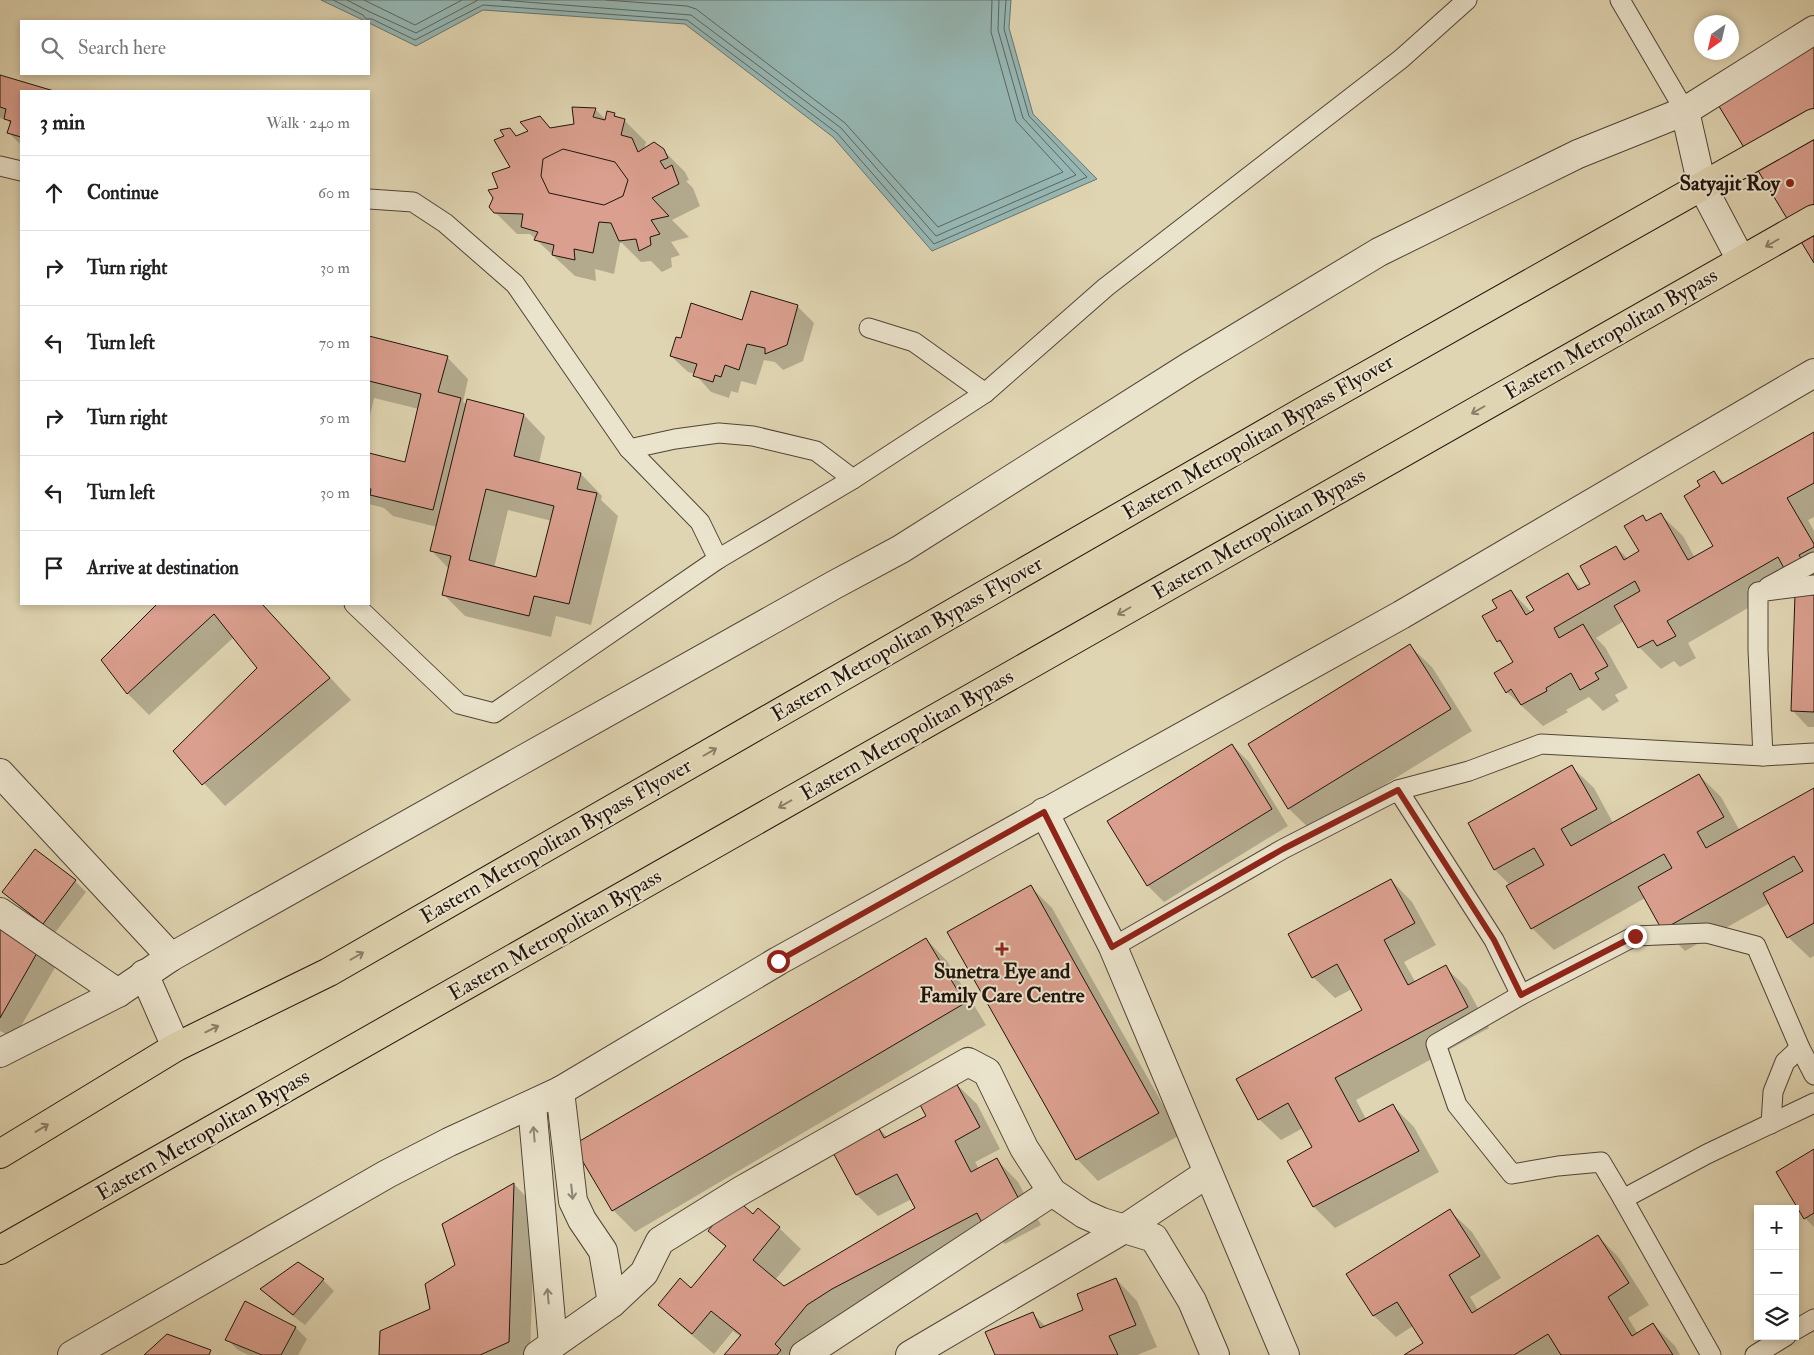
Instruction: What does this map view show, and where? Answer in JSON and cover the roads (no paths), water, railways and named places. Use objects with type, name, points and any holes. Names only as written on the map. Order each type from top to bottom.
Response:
[{"type":"main road","name":"Eastern Metropolitan Bypass Flyover","points":[[0,1154],[176,1047],[329,972],[1309,408],[1814,123]]},
{"type":"main road","name":"Eastern Metropolitan Bypass","points":[[0,1250],[1814,218]]},
{"type":"street","points":[[0,1053],[118,993],[171,957],[900,549],[1190,366],[1379,252],[1578,154],[1686,112],[1814,30]]},
{"type":"street","points":[[1686,112],[1702,186],[1741,260]]},
{"type":"street","points":[[72,1355],[387,1174],[449,1142],[560,1091],[778,961],[1401,615],[1814,373]]},
{"type":"street","points":[[0,773],[171,957]]},
{"type":"street","points":[[1044,812],[1112,947],[1285,1355]]},
{"type":"street","points":[[0,912],[118,993]]},
{"type":"street","points":[[144,974],[176,1047]]},
{"type":"street","points":[[545,1350],[612,1303],[644,1273],[660,1240],[742,1190],[968,1062],[987,1072],[1024,1148],[1052,1192],[1084,1214],[1102,1222],[1154,1238],[1192,1301],[1215,1355]]},
{"type":"street","points":[[560,1091],[573,1201],[582,1220],[603,1251],[612,1303]]},
{"type":"street","points":[[532,1105],[545,1350]]},
{"type":"street","points":[[910,1355],[1124,1229],[1208,1173]]},
{"type":"street","points":[[804,1355],[1052,1192]]},
{"type":"lane","points":[[355,605],[459,704],[494,713],[718,559],[854,479],[986,393],[1106,287],[1401,59],[1467,0]]},
{"type":"lane","points":[[1620,0],[1686,112]]},
{"type":"lane","points":[[0,166],[20,171]]},
{"type":"lane","points":[[370,199],[414,202],[445,223],[515,284],[629,449],[700,522],[718,559]]},
{"type":"lane","points":[[869,328],[914,342],[986,393]]},
{"type":"lane","points":[[629,449],[675,439],[719,433],[753,436],[816,451],[854,479]]},
{"type":"lane","points":[[1758,592],[1814,562]]},
{"type":"lane","points":[[1758,592],[1814,585]]},
{"type":"lane","points":[[1758,592],[1758,650],[1764,756]]},
{"type":"lane","points":[[1112,947],[1283,849],[1398,790],[1469,771],[1541,744],[1764,756],[1814,753]]},
{"type":"lane","points":[[1398,790],[1494,940],[1521,995]]},
{"type":"lane","points":[[1711,1355],[1602,1162],[1558,1166],[1512,1174],[1456,1105],[1436,1044],[1521,995],[1635,936],[1707,932],[1756,946],[1800,1048],[1814,1075]]},
{"type":"lane","points":[[1772,1124],[1773,1092],[1786,1062],[1800,1048]]},
{"type":"lane","points":[[1623,1199],[1707,1154],[1814,1103]]},
{"type":"lane","points":[[1799,1328],[1814,1319]]},
{"type":"lane","points":[[1755,1355],[1779,1340]]},
{"type":"water","points":[[321,0],[1011,0],[1009,28],[1033,114],[1097,179],[932,251],[833,137],[685,24],[483,10],[416,46],[370,23],[370,20],[363,20]]},
{"type":"place","name":"Satyajit Roy","points":[[1790,183]]},
{"type":"place","name":"Sunetra Eye and Family Care Centre","points":[[1002,949]]}]
